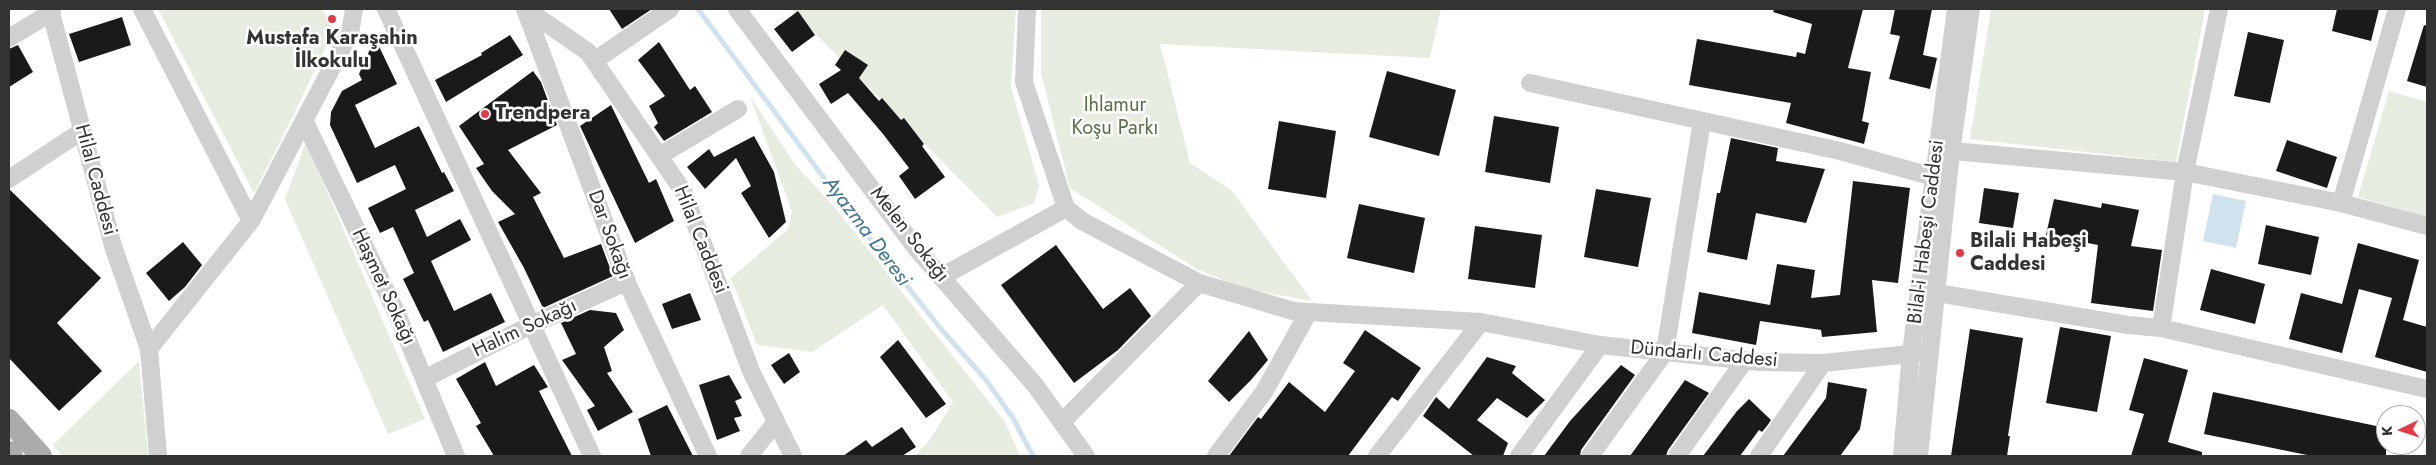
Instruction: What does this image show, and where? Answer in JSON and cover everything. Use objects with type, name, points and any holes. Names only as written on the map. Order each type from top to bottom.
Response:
[{"type":"main road","points":[[9,420],[41,456]]},
{"type":"main road","points":[[9,452],[12,456]]},
{"type":"street","points":[[142,9],[251,221]]},
{"type":"street","points":[[149,349],[251,221],[350,33],[354,9]]},
{"type":"street","points":[[386,9],[494,239],[531,325],[592,456]]},
{"type":"street","name":"Hilal Caddesi","points":[[526,9],[588,52],[683,191],[751,371],[793,456]]},
{"type":"street","name":"Dar Sokağı","points":[[526,9],[628,285],[708,456]]},
{"type":"street","points":[[594,61],[670,9]]},
{"type":"street","name":"Melen Sokağı","points":[[738,9],[916,248],[1035,385],[1086,456]]},
{"type":"street","points":[[941,277],[1066,208],[1024,82],[1027,9]]},
{"type":"street","name":"Bilal-i Habeşi Caddesi","points":[[1902,456],[1911,353],[1929,290],[1944,151],[1956,9]]},
{"type":"street","name":"Bilal-i Habeşi Caddesi","points":[[1919,456],[1930,352],[1929,290],[1934,177],[1944,151],[1970,9]]},
{"type":"street","points":[[2161,328],[2185,172],[2219,9]]},
{"type":"street","points":[[2340,203],[2397,9]]},
{"type":"street","points":[[9,38],[51,11]]},
{"type":"street","name":"Hilal Caddesi","points":[[51,11],[113,246],[149,349],[158,456]]},
{"type":"street","points":[[1530,83],[1840,151],[1934,177]]},
{"type":"street","points":[[659,156],[738,109]]},
{"type":"street","name":"Haşmet Sokağı","points":[[304,120],[397,314],[456,456]]},
{"type":"street","points":[[1590,456],[1665,352],[1702,121]]},
{"type":"street","points":[[9,179],[82,130]]},
{"type":"street","points":[[1944,151],[2185,172],[2340,203],[2427,226]]},
{"type":"street","name":"Dündarlı Caddesi","points":[[1066,208],[1082,220],[1199,283],[1293,311],[1481,322],[1600,345],[1746,360],[1823,363],[1930,352]]},
{"type":"street","points":[[1062,422],[1199,283]]},
{"type":"street","name":"Halim Sokağı","points":[[424,378],[531,325],[619,285],[628,285]]},
{"type":"street","points":[[1929,290],[2128,325],[2161,328],[2427,389]]},
{"type":"street","points":[[1216,456],[1264,392],[1308,313]]},
{"type":"street","points":[[1378,456],[1481,322]]},
{"type":"street","points":[[1519,456],[1600,345]]},
{"type":"street","points":[[1677,456],[1746,360]]},
{"type":"street","points":[[1759,456],[1823,363]]},
{"type":"street","points":[[749,456],[776,422]]},
{"type":"green space","points":[[158,9],[322,9],[334,29],[254,193]]},
{"type":"green space","name":"Ihlamur Koşu Parkı","points":[[791,9],[1016,9],[1011,87],[1039,185],[1034,203],[997,217]]},
{"type":"green space","name":"Ihlamur Koşu Parkı","points":[[1041,9],[1441,9],[1430,58],[1160,44],[1190,163],[1232,191],[1312,301],[1242,288],[1195,268],[1070,188],[1041,73]]},
{"type":"green space","points":[[1991,9],[2205,9],[2176,162],[1970,139]]},
{"type":"green space","points":[[2389,91],[2427,102],[2427,217],[2358,197]]},
{"type":"green space","points":[[750,96],[794,163],[836,209],[1005,422],[1020,456],[915,456],[931,438],[953,402],[883,305],[812,352],[757,345],[731,278],[788,229],[792,212]]},
{"type":"green space","points":[[306,142],[425,419],[388,434],[285,199]]},
{"type":"green space","points":[[139,361],[148,456],[62,456],[53,445]]},
{"type":"water","points":[[2213,194],[2246,201],[2236,248],[2203,241]]},
{"type":"building","points":[[609,9],[652,9],[622,29]]},
{"type":"building","points":[[1774,9],[1863,9],[1848,68],[1871,72],[1862,121],[1869,123],[1864,144],[1786,123],[1791,103],[1689,85],[1697,39],[1796,57],[1797,52],[1805,54],[1812,24],[1773,12]]},
{"type":"building","points":[[1895,9],[1932,9],[1923,55],[1937,58],[1930,89],[1889,79],[1900,36],[1890,34]]},
{"type":"building","points":[[2337,9],[2379,9],[2371,41],[2332,31]]},
{"type":"building","points":[[798,11],[815,35],[792,52],[774,29]]},
{"type":"building","points":[[122,17],[131,45],[79,62],[69,34]]},
{"type":"building","points":[[2424,25],[2427,26],[2427,87],[2407,81]]},
{"type":"building","points":[[2248,32],[2284,40],[2270,103],[2234,96]]},
{"type":"building","points":[[510,35],[523,55],[446,102],[435,80],[482,55],[481,53]]},
{"type":"building","points":[[375,38],[397,84],[355,105],[375,148],[419,126],[442,173],[444,172],[454,191],[415,210],[427,237],[460,219],[471,240],[431,261],[454,311],[491,293],[505,322],[443,352],[428,320],[424,322],[403,279],[414,273],[393,227],[380,233],[368,208],[406,189],[395,165],[357,183],[330,125],[331,112],[342,91],[362,80],[359,74]]},
{"type":"building","points":[[659,42],[690,90],[695,86],[712,112],[664,141],[654,127],[658,123],[649,106],[665,96],[638,60]]},
{"type":"building","points":[[18,45],[33,72],[9,87],[9,49]]},
{"type":"building","points":[[845,50],[868,65],[859,78],[879,101],[882,98],[901,120],[904,118],[924,144],[922,146],[945,177],[915,199],[899,176],[909,168],[883,134],[848,93],[831,104],[819,84],[841,70],[835,65]]},
{"type":"building","points":[[533,71],[541,82],[557,125],[508,150],[541,193],[533,197],[564,258],[601,244],[613,276],[543,308],[524,268],[498,222],[515,214],[492,191],[476,168],[484,164],[459,126]]},
{"type":"building","points":[[1387,71],[1456,90],[1439,156],[1369,137]]},
{"type":"building","points":[[611,105],[649,183],[656,179],[674,221],[635,243],[580,126]]},
{"type":"building","points":[[1494,116],[1559,127],[1550,183],[1485,172]]},
{"type":"building","points":[[1279,121],[1336,131],[1326,198],[1268,189]]},
{"type":"building","points":[[754,136],[774,172],[786,222],[769,238],[741,193],[751,186],[736,158],[705,189],[687,167],[709,149],[714,157]]},
{"type":"building","points":[[1731,138],[1778,148],[1776,161],[1825,169],[1806,223],[1756,213],[1747,260],[1707,252],[1717,193],[1720,193]]},
{"type":"building","points":[[2287,140],[2337,157],[2327,188],[2276,171]]},
{"type":"building","points":[[1853,181],[1910,188],[1898,283],[1872,280],[1877,332],[1822,337],[1821,330],[1760,321],[1756,345],[1692,333],[1699,292],[1770,305],[1777,264],[1815,270],[1811,298],[1840,295]]},
{"type":"building","points":[[1984,188],[2019,193],[2013,228],[1979,223]]},
{"type":"building","points":[[9,189],[101,278],[57,323],[102,371],[59,411],[9,358]]},
{"type":"building","points":[[1596,189],[1651,198],[1638,267],[1584,257]]},
{"type":"building","points":[[2054,199],[2101,208],[2102,203],[2139,210],[2131,246],[2162,250],[2153,311],[2091,303],[2098,245],[2046,235]]},
{"type":"building","points":[[1359,204],[1425,218],[1414,273],[1347,258]]},
{"type":"building","points":[[2266,225],[2319,237],[2311,275],[2258,264]]},
{"type":"building","points":[[1475,226],[1542,235],[1535,288],[1468,279]]},
{"type":"building","points":[[183,242],[202,265],[185,287],[169,301],[146,273]]},
{"type":"building","points":[[2358,243],[2419,260],[2403,320],[2427,327],[2427,372],[2375,357],[2392,298],[2359,289],[2342,353],[2289,339],[2301,293],[2342,304]]},
{"type":"building","points":[[1056,245],[1103,309],[1130,288],[1151,316],[1118,350],[1074,383],[1001,285]]},
{"type":"building","points":[[2211,269],[2265,284],[2255,324],[2200,310]]},
{"type":"building","points":[[690,293],[701,320],[672,329],[662,304]]},
{"type":"building","points":[[590,310],[616,313],[624,330],[604,347],[612,371],[607,373],[633,412],[598,431],[587,410],[595,406],[562,360],[576,354],[561,323]]},
{"type":"building","points":[[2060,327],[2111,336],[2097,412],[2046,403]]},
{"type":"building","points":[[1970,329],[2023,338],[2008,436],[2010,436],[2007,456],[1951,456]]},
{"type":"building","points":[[1365,330],[1421,368],[1398,401],[1392,397],[1348,456],[1229,456],[1258,417],[1261,419],[1289,382],[1325,412],[1355,371],[1343,363]]},
{"type":"building","points":[[1249,331],[1268,360],[1229,402],[1208,381]]},
{"type":"building","points":[[898,340],[946,404],[926,418],[880,357]]},
{"type":"building","points":[[789,353],[800,372],[784,384],[771,365]]},
{"type":"building","points":[[1487,357],[1516,366],[1512,373],[1545,400],[1527,418],[1497,398],[1477,420],[1508,443],[1503,456],[1474,456],[1423,416],[1436,397],[1449,409]]},
{"type":"building","points":[[2144,358],[2188,370],[2168,442],[2202,452],[2202,456],[2131,456],[2144,414],[2129,410]]},
{"type":"building","points":[[485,362],[496,386],[534,365],[548,387],[539,391],[572,456],[494,456],[476,426],[481,423],[456,379]]},
{"type":"building","points":[[1621,365],[1635,375],[1581,450],[1580,456],[1544,456],[1570,421]]},
{"type":"building","points":[[729,375],[742,398],[735,401],[742,416],[734,418],[740,431],[717,440],[699,385]]},
{"type":"building","points":[[1685,380],[1709,393],[1668,450],[1666,456],[1630,456]]},
{"type":"building","points":[[1828,382],[1867,389],[1860,429],[1840,456],[1783,456],[1826,398]]},
{"type":"building","points":[[2213,392],[2376,426],[2376,455],[2386,456],[2312,456],[2204,434]]},
{"type":"building","points":[[1749,399],[1771,420],[1767,426],[1762,432],[1759,430],[1740,456],[1703,456],[1737,411]]},
{"type":"building","points":[[667,405],[693,456],[651,456],[638,419]]},
{"type":"building","points":[[902,427],[916,447],[902,456],[843,456],[866,440],[872,447]]},
{"type":"waterway","name":"Ayazma Deresi","points":[[698,9],[859,225],[941,329],[986,380],[1013,418],[1033,456]]},
{"type":"place","name":"Mustafa Karaşahin İlkokulu","points":[[332,19]]},
{"type":"place","name":"Trendpera","points":[[485,114]]},
{"type":"place","name":"Bilali Habeşi Caddesi","points":[[1960,253]]}]
